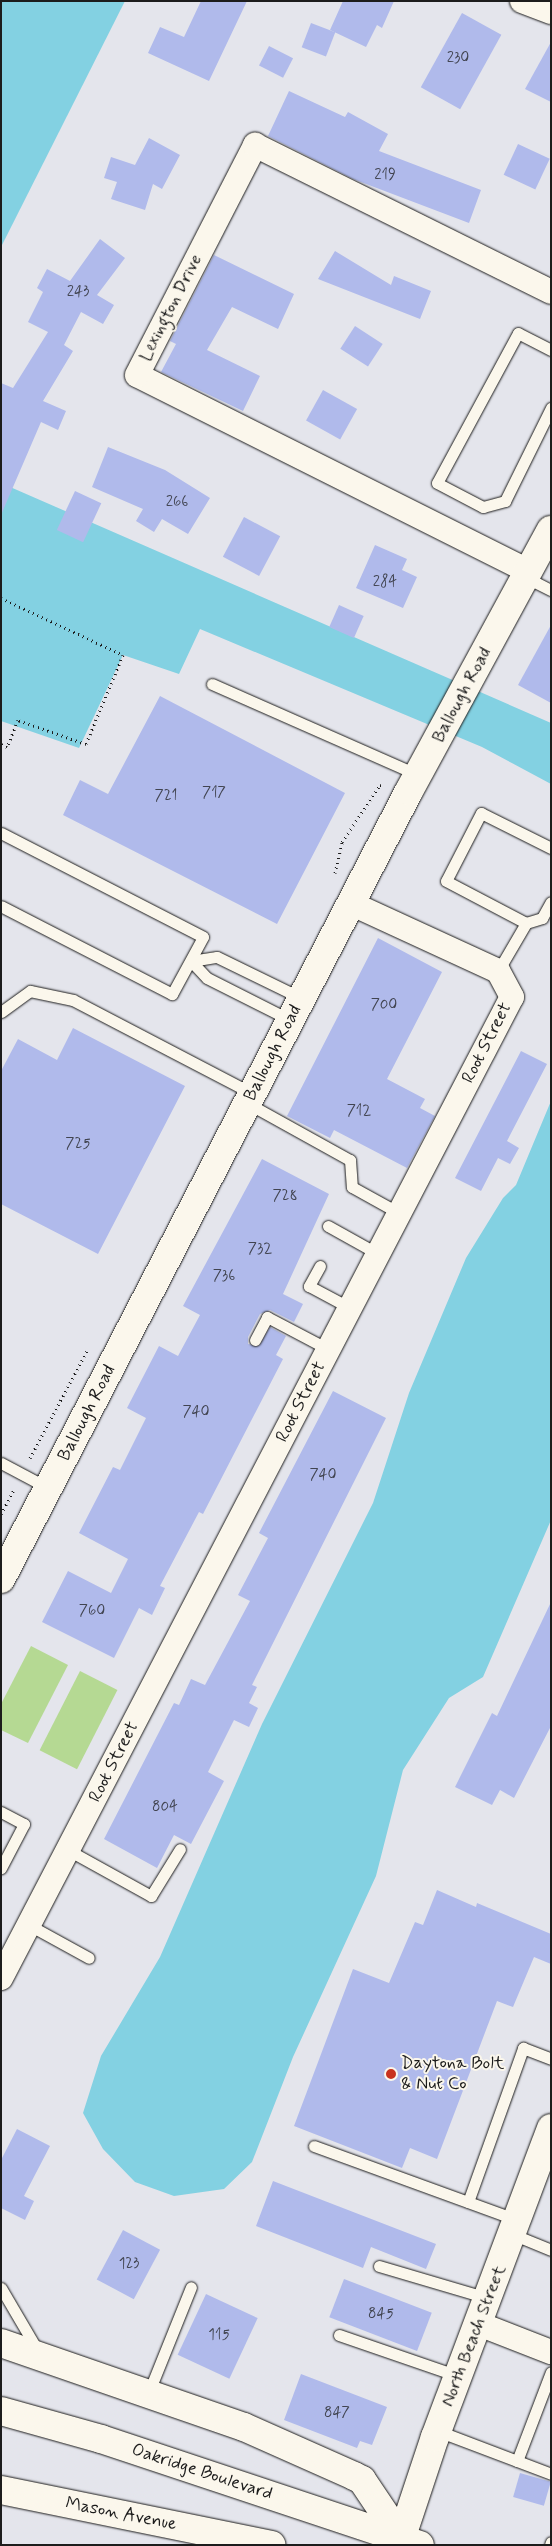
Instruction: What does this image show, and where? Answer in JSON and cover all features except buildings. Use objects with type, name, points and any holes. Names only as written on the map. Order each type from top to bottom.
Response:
[{"type":"street","points":[[522,1],[551,12]]},
{"type":"street","name":"Lexington Drive","points":[[526,574],[137,375],[254,145],[551,292]]},
{"type":"street","name":"Ballough Road","points":[[1,1579],[350,903],[551,530]]},
{"type":"street","points":[[350,903],[498,971]]},
{"type":"street","name":"Root Street","points":[[1,1978],[512,997],[498,971]]},
{"type":"street","name":"North Beach Street","points":[[407,2543],[438,2431],[551,2128]]},
{"type":"street","points":[[479,2324],[551,2352]]},
{"type":"street","points":[[1,2343],[244,2427],[362,2480],[407,2543]]},
{"type":"street","name":"Oakridge Boulevard","points":[[1,2411],[101,2439],[407,2543]]},
{"type":"street","name":"Mason Avenue","points":[[1,2490],[271,2545]]},
{"type":"lane","points":[[551,350],[518,333],[437,483],[483,507],[505,501],[551,408]]},
{"type":"lane","points":[[526,574],[551,590]]},
{"type":"lane","points":[[212,684],[418,775]]},
{"type":"lane","points":[[551,848],[481,813],[446,881],[526,922],[542,918],[551,902]]},
{"type":"lane","points":[[1,832],[203,937],[172,994],[1,906]]},
{"type":"lane","points":[[498,971],[526,922]]},
{"type":"lane","points":[[191,961],[217,957],[296,1009]]},
{"type":"lane","points":[[191,961],[208,978],[296,1009]]},
{"type":"lane","points":[[1,1012],[30,991],[73,1000],[250,1098],[350,1160],[352,1187],[399,1213]]},
{"type":"lane","points":[[328,1226],[378,1254]]},
{"type":"lane","points":[[320,1266],[309,1286],[350,1308]]},
{"type":"lane","points":[[255,1340],[267,1317],[328,1349]]},
{"type":"lane","points":[[1,1464],[48,1488]]},
{"type":"lane","points":[[1,1812],[24,1824],[1,1868]]},
{"type":"lane","points":[[68,1850],[151,1896],[180,1849]]},
{"type":"lane","points":[[29,1925],[89,1958]]},
{"type":"lane","points":[[468,2202],[522,2048],[551,2059]]},
{"type":"lane","points":[[314,2146],[468,2202],[515,2227],[551,2250]]},
{"type":"lane","points":[[379,2266],[489,2298]]},
{"type":"lane","points":[[148,2394],[190,2287]]},
{"type":"lane","points":[[1,2288],[41,2357]]},
{"type":"lane","points":[[339,2335],[459,2376]]},
{"type":"lane","points":[[517,2461],[551,2372]]},
{"type":"lane","points":[[438,2431],[551,2474]]},
{"type":"path","points":[[1,598],[123,654],[86,744],[18,720],[8,747],[1,744]]},
{"type":"green space","points":[[31,1646],[68,1665],[28,1743],[1,1730],[1,1704]]},
{"type":"green space","points":[[80,1671],[117,1690],[77,1769],[40,1750]]},
{"type":"water","points":[[1,1],[125,1],[1,247]]},
{"type":"water","points":[[1,483],[551,723],[551,784],[482,747],[200,629],[179,674],[123,655],[79,748],[1,721]]},
{"type":"water","points":[[551,1101],[551,1520],[483,1677],[449,1698],[403,1770],[376,1876],[293,2057],[252,2162],[224,2189],[174,2196],[135,2182],[103,2149],[83,2113],[101,2056],[160,1957],[262,1724],[373,1503],[409,1393],[466,1258],[503,1198],[516,1185]]},
{"type":"place","name":"Daytona Bolt & Nut Co","points":[[391,2074]]}]
